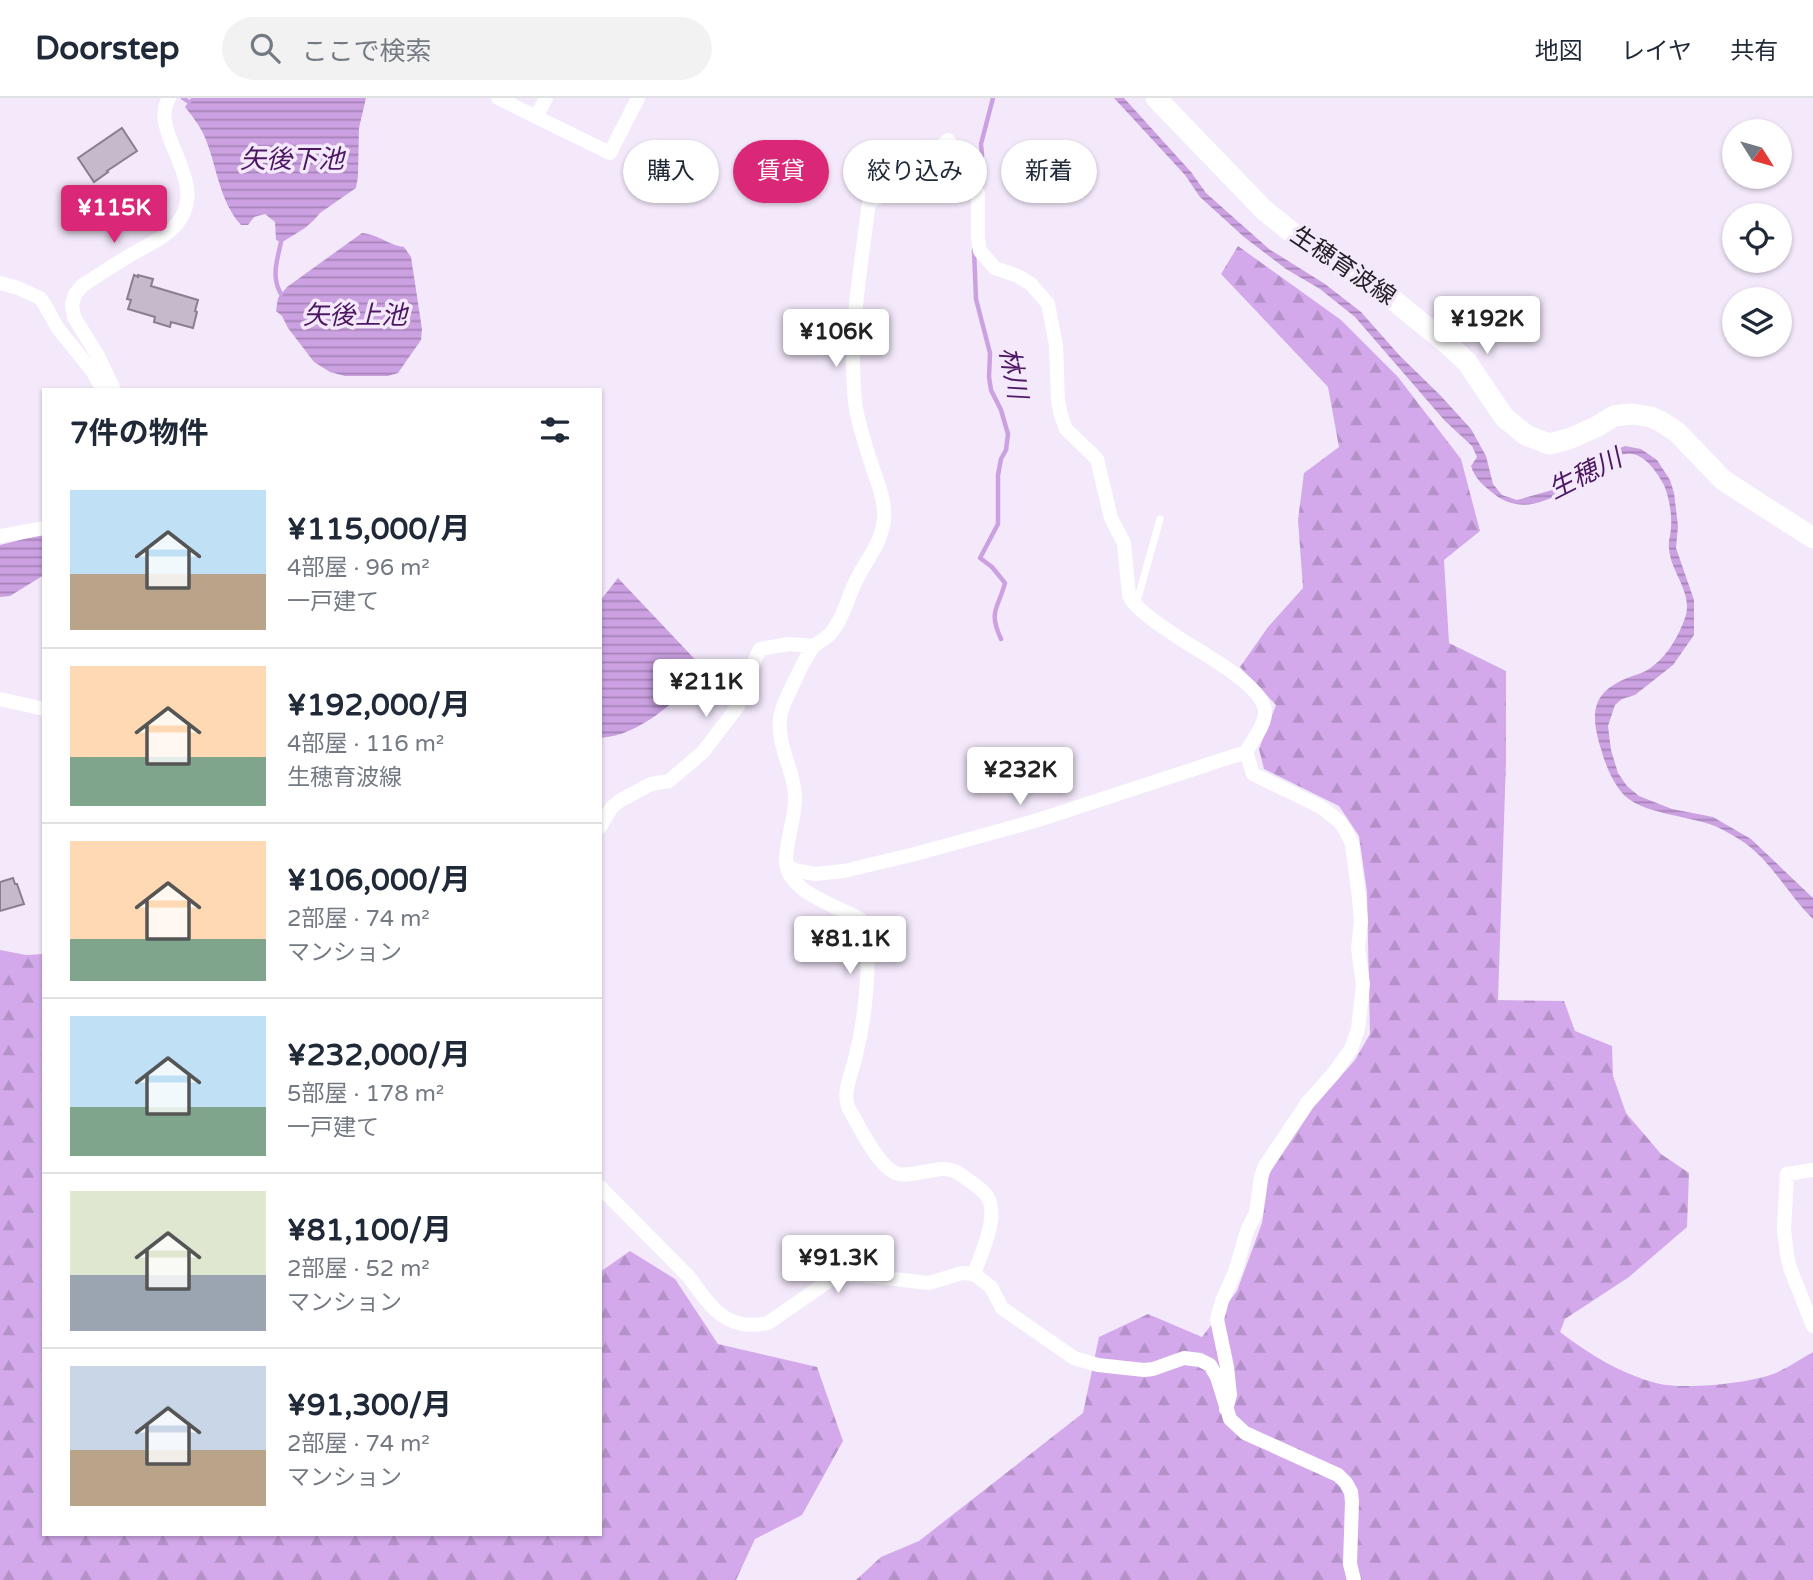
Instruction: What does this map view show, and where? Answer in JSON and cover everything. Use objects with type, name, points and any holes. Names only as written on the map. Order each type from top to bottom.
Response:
[{"type":"main road","name":"生穂育波線","points":[[1156,98],[1264,210],[1295,235],[1396,302],[1452,348],[1467,362],[1504,417],[1526,435],[1549,443],[1569,439],[1614,416],[1632,414],[1660,421],[1677,432],[1723,480],[1813,538]]},
{"type":"street","points":[[113,388],[107,371],[74,317],[72,305],[75,294],[83,285],[162,237],[176,226],[183,215],[187,192],[176,151],[164,122],[165,105],[169,98]]},
{"type":"street","points":[[498,98],[610,153],[638,98]]},
{"type":"street","points":[[537,117],[546,98]]},
{"type":"street","points":[[786,864],[794,870],[815,874],[844,871],[1035,821],[1245,752],[1258,732],[1265,714],[1261,699],[1232,672],[1178,638],[1136,605],[1129,595],[1124,543],[1111,518],[1097,459],[1066,429],[1061,415],[1056,345],[1048,304],[1031,284],[995,268],[980,251],[975,189],[948,140],[904,185],[869,202],[857,302],[853,378],[855,405],[880,489],[885,516],[879,540],[858,577],[838,622],[830,634],[814,646],[807,656],[781,713],[780,728],[794,785],[795,801],[786,864],[788,871],[799,888],[860,919],[867,944],[867,979],[855,1059],[847,1084],[848,1107],[881,1161],[892,1171],[901,1176],[950,1169],[986,1195],[990,1202],[992,1219],[974,1274]]},
{"type":"street","points":[[0,283],[40,298],[57,327],[93,372],[102,388]]},
{"type":"street","points":[[0,536],[42,528]]},
{"type":"street","points":[[602,823],[611,807],[651,784],[669,781],[703,752],[738,706],[760,649],[789,644],[814,646]]},
{"type":"street","points":[[0,699],[42,709]]},
{"type":"street","points":[[1226,1409],[1230,1395],[1217,1319],[1247,1231],[1256,1213],[1261,1177],[1265,1166],[1308,1102],[1351,1049],[1358,1029],[1363,984],[1358,948],[1361,921],[1359,898],[1352,844],[1346,831],[1340,822],[1321,807],[1253,774],[1245,752]]},
{"type":"street","points":[[1813,1170],[1787,1174],[1784,1229],[1790,1268],[1813,1326]]},
{"type":"street","points":[[602,1189],[689,1277],[725,1319],[734,1323],[758,1325],[774,1320],[804,1296],[833,1278],[846,1275],[929,1283],[962,1273],[974,1274],[991,1287],[1002,1308],[1074,1357],[1098,1365],[1144,1370],[1184,1358],[1210,1365],[1217,1377],[1230,1419],[1245,1433],[1338,1475],[1346,1483],[1352,1502],[1350,1564],[1354,1580]]},
{"type":"lane","points":[[1136,605],[1160,519]]},
{"type":"green space","points":[[1238,246],[1341,320],[1398,377],[1461,459],[1480,531],[1444,560],[1449,643],[1506,671],[1506,761],[1498,1000],[1564,1001],[1575,1031],[1612,1046],[1613,1076],[1626,1113],[1661,1154],[1689,1173],[1687,1227],[1629,1277],[1565,1319],[1560,1332],[1618,1369],[1667,1385],[1713,1385],[1759,1378],[1781,1370],[1813,1352],[1813,1580],[856,1580],[881,1557],[919,1541],[1083,1413],[1099,1337],[1148,1314],[1202,1337],[1237,1291],[1262,1223],[1269,1174],[1313,1108],[1355,1060],[1370,1034],[1367,892],[1359,836],[1339,806],[1264,769],[1259,749],[1276,705],[1240,667],[1268,627],[1303,588],[1298,520],[1304,473],[1339,447],[1328,387],[1221,274]]},
{"type":"green space","points":[[0,950],[26,955],[42,954],[42,1536],[602,1536],[602,1271],[630,1251],[675,1279],[718,1344],[817,1367],[843,1441],[802,1515],[755,1539],[736,1580],[0,1580]]},
{"type":"water","name":"矢後下池","points":[[191,98],[366,98],[359,128],[356,188],[320,213],[305,228],[281,242],[276,240],[275,222],[265,214],[254,217],[248,225],[241,225],[228,206],[204,135],[185,107]]},
{"type":"water","name":"生穂川","points":[[1114,98],[1124,98],[1191,172],[1206,193],[1269,249],[1325,284],[1361,312],[1471,429],[1486,456],[1493,484],[1502,495],[1517,500],[1552,490],[1573,480],[1612,451],[1625,446],[1641,449],[1657,460],[1670,480],[1674,493],[1678,526],[1676,548],[1694,600],[1694,635],[1673,665],[1635,695],[1622,699],[1615,705],[1608,726],[1618,773],[1627,786],[1639,796],[1672,809],[1713,817],[1751,839],[1813,898],[1813,919],[1749,846],[1713,825],[1653,810],[1633,802],[1617,786],[1605,761],[1595,716],[1599,699],[1614,685],[1647,670],[1658,661],[1676,638],[1687,609],[1684,591],[1670,557],[1669,500],[1664,485],[1653,469],[1644,459],[1626,454],[1610,460],[1564,491],[1536,503],[1522,505],[1508,502],[1494,494],[1480,482],[1473,471],[1471,466],[1477,457],[1472,446],[1445,421],[1355,317],[1320,289],[1286,269],[1244,237],[1200,197],[1185,175]]},
{"type":"water","name":"矢後上池","points":[[362,233],[404,247],[411,257],[422,329],[421,340],[398,373],[388,376],[345,376],[330,372],[314,362],[276,311],[278,298],[287,287]]},
{"type":"water","points":[[42,535],[42,576],[10,596],[0,597],[0,545]]},
{"type":"water","points":[[618,578],[707,675],[644,723],[616,735],[602,738],[602,598]]},
{"type":"building","points":[[122,128],[137,151],[94,182],[78,158]]},
{"type":"building","points":[[134,275],[153,279],[151,286],[198,300],[193,328],[171,322],[170,327],[154,322],[155,317],[128,309],[131,300],[127,299]]},
{"type":"building","points":[[13,878],[24,904],[0,911],[0,882]]},
{"type":"waterway","points":[[183,98],[189,102]]},
{"type":"waterway","name":"林川","points":[[982,140],[993,98]]},
{"type":"waterway","points":[[281,242],[276,275],[281,294]]},
{"type":"waterway","name":"林川","points":[[974,250],[976,299],[990,353],[991,390],[1001,410],[1008,434],[998,475],[998,524],[980,558],[992,567],[1005,583],[995,616],[1001,639]]}]
